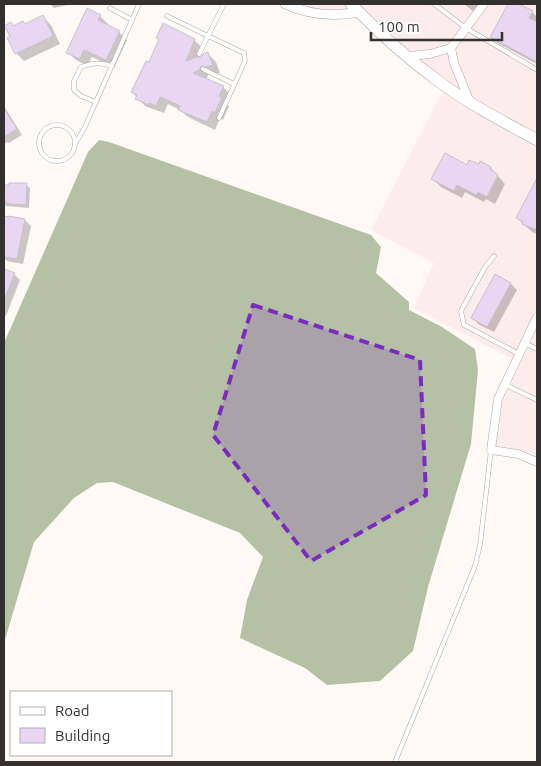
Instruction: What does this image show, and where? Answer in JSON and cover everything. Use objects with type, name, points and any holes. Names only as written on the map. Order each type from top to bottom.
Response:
[{"type":"main road","points":[[355,8],[408,56],[442,83],[470,102],[537,140]]},
{"type":"street","points":[[285,4],[296,9],[334,16],[355,8]]},
{"type":"street","points":[[408,56],[430,54],[451,48],[484,4]]},
{"type":"street","points":[[451,48],[457,71],[470,102]]},
{"type":"street","points":[[537,318],[498,399],[491,450],[518,454],[537,462]]},
{"type":"lane","points":[[76,142],[71,130],[61,125],[55,125],[44,130],[39,140],[39,146],[41,152],[50,160],[63,161],[73,154],[76,142],[84,129],[139,4]]},
{"type":"lane","points":[[199,54],[224,4]]},
{"type":"lane","points":[[434,4],[466,28],[537,70]]},
{"type":"lane","points":[[110,8],[132,20]]},
{"type":"lane","points":[[167,16],[244,54],[245,61],[219,118]]},
{"type":"lane","points":[[96,102],[81,96],[74,90],[74,81],[81,67],[101,62],[112,66]]},
{"type":"lane","points":[[203,69],[234,84]]},
{"type":"lane","points":[[494,256],[484,267],[461,311],[464,325],[519,354]]},
{"type":"lane","points":[[525,343],[537,349]]},
{"type":"lane","points":[[504,384],[537,400]]},
{"type":"lane","points":[[395,762],[475,566],[480,545],[491,450]]},
{"type":"highlighted area","points":[[253,305],[420,360],[426,495],[311,561],[213,435]]},
{"type":"shaded area","points":[[293,4],[346,4],[352,10],[328,11]]},
{"type":"shaded area","points":[[356,4],[537,4],[537,136],[489,110],[436,75]]},
{"type":"shaded area","points":[[444,89],[537,145],[537,310],[513,359],[414,308],[434,263],[371,230]]},
{"type":"shaded area","points":[[537,328],[537,456],[496,446],[503,401]]},
{"type":"green space","points":[[99,140],[371,235],[381,247],[376,273],[409,302],[409,310],[442,327],[475,349],[478,370],[471,444],[428,587],[413,651],[380,681],[327,685],[305,668],[240,638],[247,600],[263,557],[240,533],[113,482],[97,483],[74,498],[34,542],[4,643],[4,343],[88,152]]},
{"type":"building","points":[[508,4],[519,4],[533,11],[529,18],[537,22],[537,62],[490,37]]},
{"type":"building","points":[[87,8],[101,15],[98,20],[120,31],[106,60],[84,50],[80,59],[66,53]]},
{"type":"building","points":[[43,15],[53,36],[15,54],[7,38],[10,36],[4,26],[11,22],[13,26],[23,21],[25,24]]},
{"type":"building","points":[[163,23],[195,39],[186,61],[201,57],[208,52],[213,65],[201,66],[199,70],[193,73],[224,86],[219,96],[222,97],[215,113],[212,111],[207,122],[178,110],[180,106],[160,97],[156,106],[149,103],[149,105],[135,99],[137,95],[131,92],[146,61],[149,62],[159,39],[156,38]]},
{"type":"building","points":[[4,108],[17,129],[4,137]]},
{"type":"building","points":[[445,153],[467,165],[469,160],[479,164],[480,161],[491,167],[490,169],[498,175],[487,197],[478,192],[476,195],[457,185],[454,191],[431,179]]},
{"type":"building","points":[[537,178],[537,230],[522,224],[523,222],[516,218]]},
{"type":"building","points":[[9,183],[27,183],[26,205],[4,203],[4,185],[9,185]]},
{"type":"building","points":[[4,216],[25,219],[17,259],[4,257]]},
{"type":"building","points":[[4,269],[15,273],[4,300]]},
{"type":"building","points":[[495,274],[511,283],[487,327],[471,318]]}]
